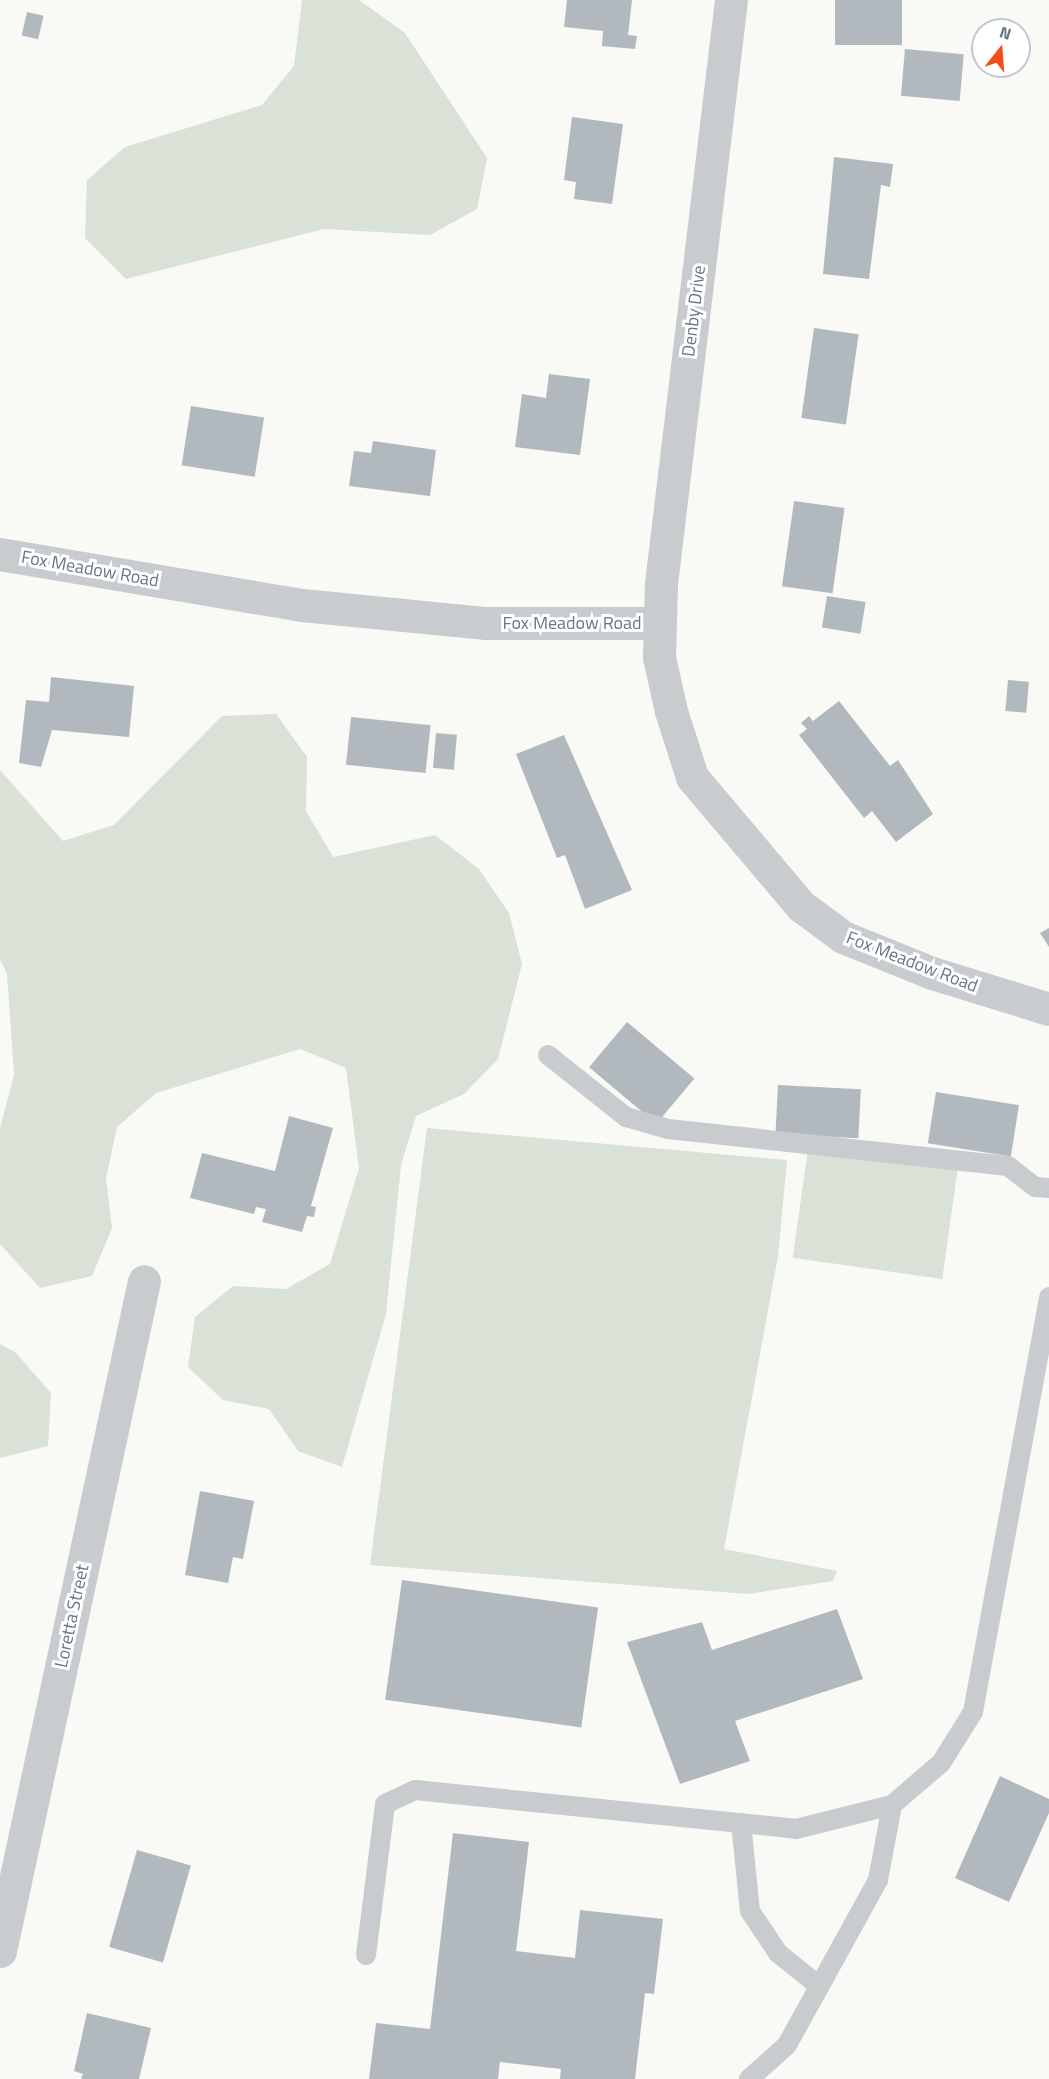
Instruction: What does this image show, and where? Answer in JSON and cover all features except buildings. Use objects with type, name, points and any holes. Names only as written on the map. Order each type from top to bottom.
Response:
[{"type":"street","name":"Denby Drive","points":[[660,623],[731,0]]},
{"type":"street","name":"Fox Meadow Road","points":[[0,554],[302,605],[486,623],[660,623],[662,668],[692,777],[801,906],[843,937],[932,973],[1049,1009]]},
{"type":"street","name":"Loretta Street","points":[[1,1937],[144,1281]]},
{"type":"lane","points":[[548,1055],[626,1117],[668,1129],[1008,1166],[1035,1187],[1049,1188]]},
{"type":"lane","points":[[366,1955],[385,1804],[415,1790],[796,1829],[892,1804],[941,1763],[973,1712],[1049,1297]]},
{"type":"lane","points":[[749,2079],[787,2045],[878,1880],[892,1804]]},
{"type":"lane","points":[[741,1823],[750,1911],[778,1953],[819,1986]]},
{"type":"shaded area","points":[[302,0],[359,0],[405,33],[487,158],[477,209],[430,235],[324,229],[126,279],[85,238],[87,180],[125,147],[262,105],[294,66]]},
{"type":"shaded area","points":[[276,714],[307,757],[306,811],[333,857],[435,835],[479,869],[509,913],[522,964],[498,1059],[464,1094],[416,1116],[401,1165],[386,1314],[342,1467],[298,1451],[269,1409],[223,1400],[188,1367],[195,1317],[233,1286],[286,1289],[330,1264],[359,1168],[346,1068],[300,1049],[156,1093],[117,1127],[106,1178],[112,1228],[92,1276],[40,1288],[0,1244],[0,1128],[14,1075],[7,973],[0,960],[0,770],[63,841],[114,825],[222,716]]},
{"type":"shaded area","points":[[427,1128],[787,1160],[778,1256],[724,1549],[837,1571],[833,1581],[748,1594],[370,1565]]},
{"type":"shaded area","points":[[809,1142],[959,1163],[942,1279],[793,1258]]},
{"type":"shaded area","points":[[0,1344],[15,1352],[51,1393],[48,1446],[0,1458]]}]
